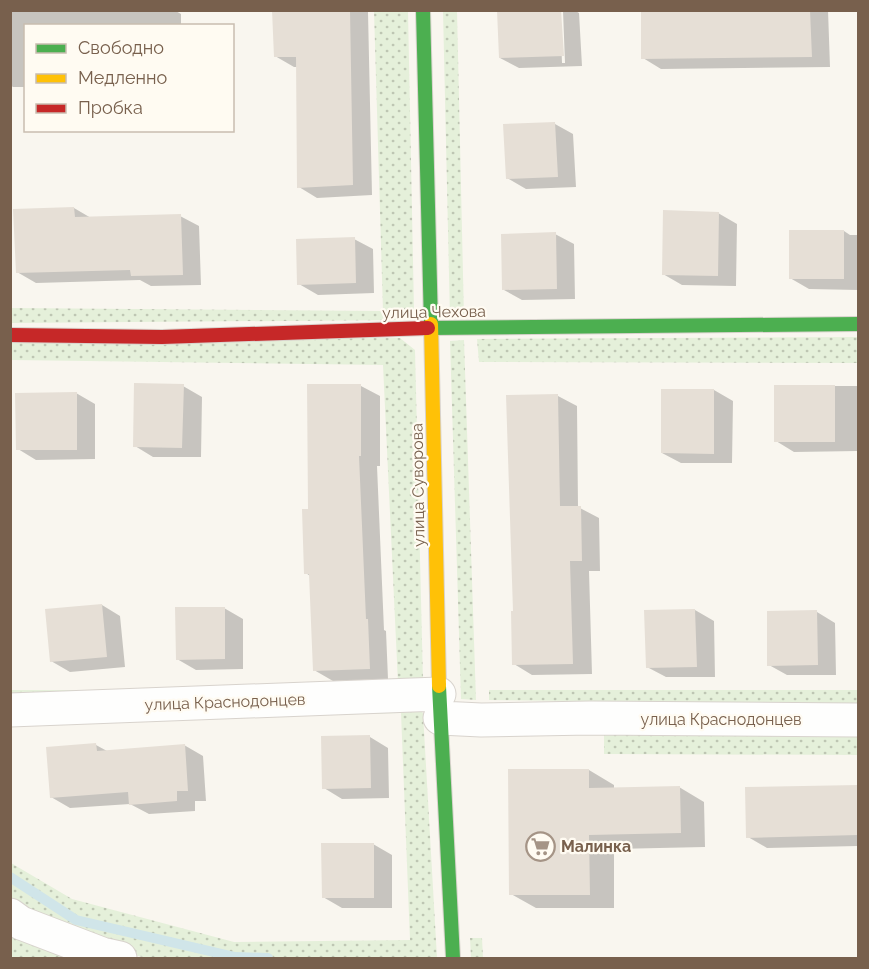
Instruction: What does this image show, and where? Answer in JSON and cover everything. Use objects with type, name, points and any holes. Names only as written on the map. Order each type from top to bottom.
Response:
[{"type":"main road","name":"улица Суворова","points":[[423,10],[440,706],[453,958]]},
{"type":"main road","name":"улица Чехова","points":[[10,335],[162,337],[431,328],[858,324]]},
{"type":"street","name":"улица Краснодонцев","points":[[10,710],[440,706],[481,720],[590,718],[858,720]]},
{"type":"street","points":[[10,915],[32,927],[102,954],[120,958]]},
{"type":"green space","points":[[374,11],[408,11],[414,311],[401,320],[11,323],[11,308],[383,311]]},
{"type":"green space","points":[[443,11],[457,11],[464,318],[450,318]]},
{"type":"green space","points":[[858,337],[858,363],[479,362],[477,339]]},
{"type":"green space","points":[[400,338],[415,350],[423,682],[406,689],[11,704],[11,690],[235,690],[398,683],[383,365],[11,360],[11,340]]},
{"type":"green space","points":[[464,340],[476,700],[461,699],[450,341]]},
{"type":"green space","points":[[489,690],[858,690],[858,704],[489,700]]},
{"type":"green space","points":[[408,702],[423,713],[437,958],[147,958],[104,948],[95,958],[11,958],[11,863],[72,899],[234,942],[410,940],[401,713],[11,722]]},
{"type":"green space","points":[[604,727],[858,729],[858,755],[604,754]]},
{"type":"green space","points":[[470,938],[482,938],[483,958],[471,958]]},
{"type":"building","points":[[272,10],[350,10],[353,185],[297,188],[296,57],[274,57]]},
{"type":"building","points":[[497,10],[561,10],[564,56],[499,58]]},
{"type":"building","points":[[641,10],[810,10],[812,57],[641,59]]},
{"type":"building","points":[[555,122],[558,177],[506,179],[503,124]]},
{"type":"building","points":[[74,207],[75,217],[181,214],[183,275],[131,276],[130,270],[16,273],[13,209]]},
{"type":"building","points":[[663,210],[719,212],[718,276],[662,275]]},
{"type":"building","points":[[789,230],[844,230],[844,279],[789,279]]},
{"type":"building","points":[[556,232],[557,289],[502,290],[501,234]]},
{"type":"building","points":[[355,237],[356,283],[297,285],[296,239]]},
{"type":"building","points":[[134,383],[184,384],[182,448],[133,447]]},
{"type":"building","points":[[307,384],[361,384],[361,456],[359,456],[370,669],[313,671],[309,574],[304,574],[302,509],[308,509]]},
{"type":"building","points":[[774,385],[835,385],[835,442],[774,442]]},
{"type":"building","points":[[661,389],[714,389],[714,454],[661,453]]},
{"type":"building","points":[[77,392],[77,450],[16,450],[15,393]]},
{"type":"building","points":[[558,394],[560,506],[581,506],[582,561],[570,561],[573,664],[512,665],[511,611],[513,611],[506,395]]},
{"type":"building","points":[[102,604],[107,657],[50,662],[45,609]]},
{"type":"building","points":[[175,607],[225,607],[225,659],[176,660]]},
{"type":"building","points":[[695,609],[697,667],[646,668],[644,610]]},
{"type":"building","points":[[817,610],[818,665],[767,666],[767,611]]},
{"type":"building","points":[[370,735],[371,788],[322,789],[321,736]]},
{"type":"building","points":[[96,743],[97,751],[185,744],[188,791],[177,791],[177,801],[129,805],[128,792],[50,798],[46,747]]},
{"type":"building","points":[[508,769],[589,769],[589,788],[680,786],[681,833],[589,835],[590,895],[509,895]]},
{"type":"building","points":[[858,785],[858,835],[746,838],[745,787]]},
{"type":"building","points":[[321,843],[374,843],[374,898],[322,898]]},
{"type":"waterway","points":[[10,877],[76,920],[235,957],[268,958]]},
{"type":"traffic: fast","points":[[423,10],[431,324]]},
{"type":"traffic: fast","points":[[428,328],[858,324]]},
{"type":"traffic: fast","points":[[439,686],[453,958]]},
{"type":"traffic: slow","points":[[431,324],[439,686]]},
{"type":"traffic: jam","points":[[10,335],[162,337],[428,328]]},
{"type":"place","name":"Малинка","points":[[540,846]]}]
